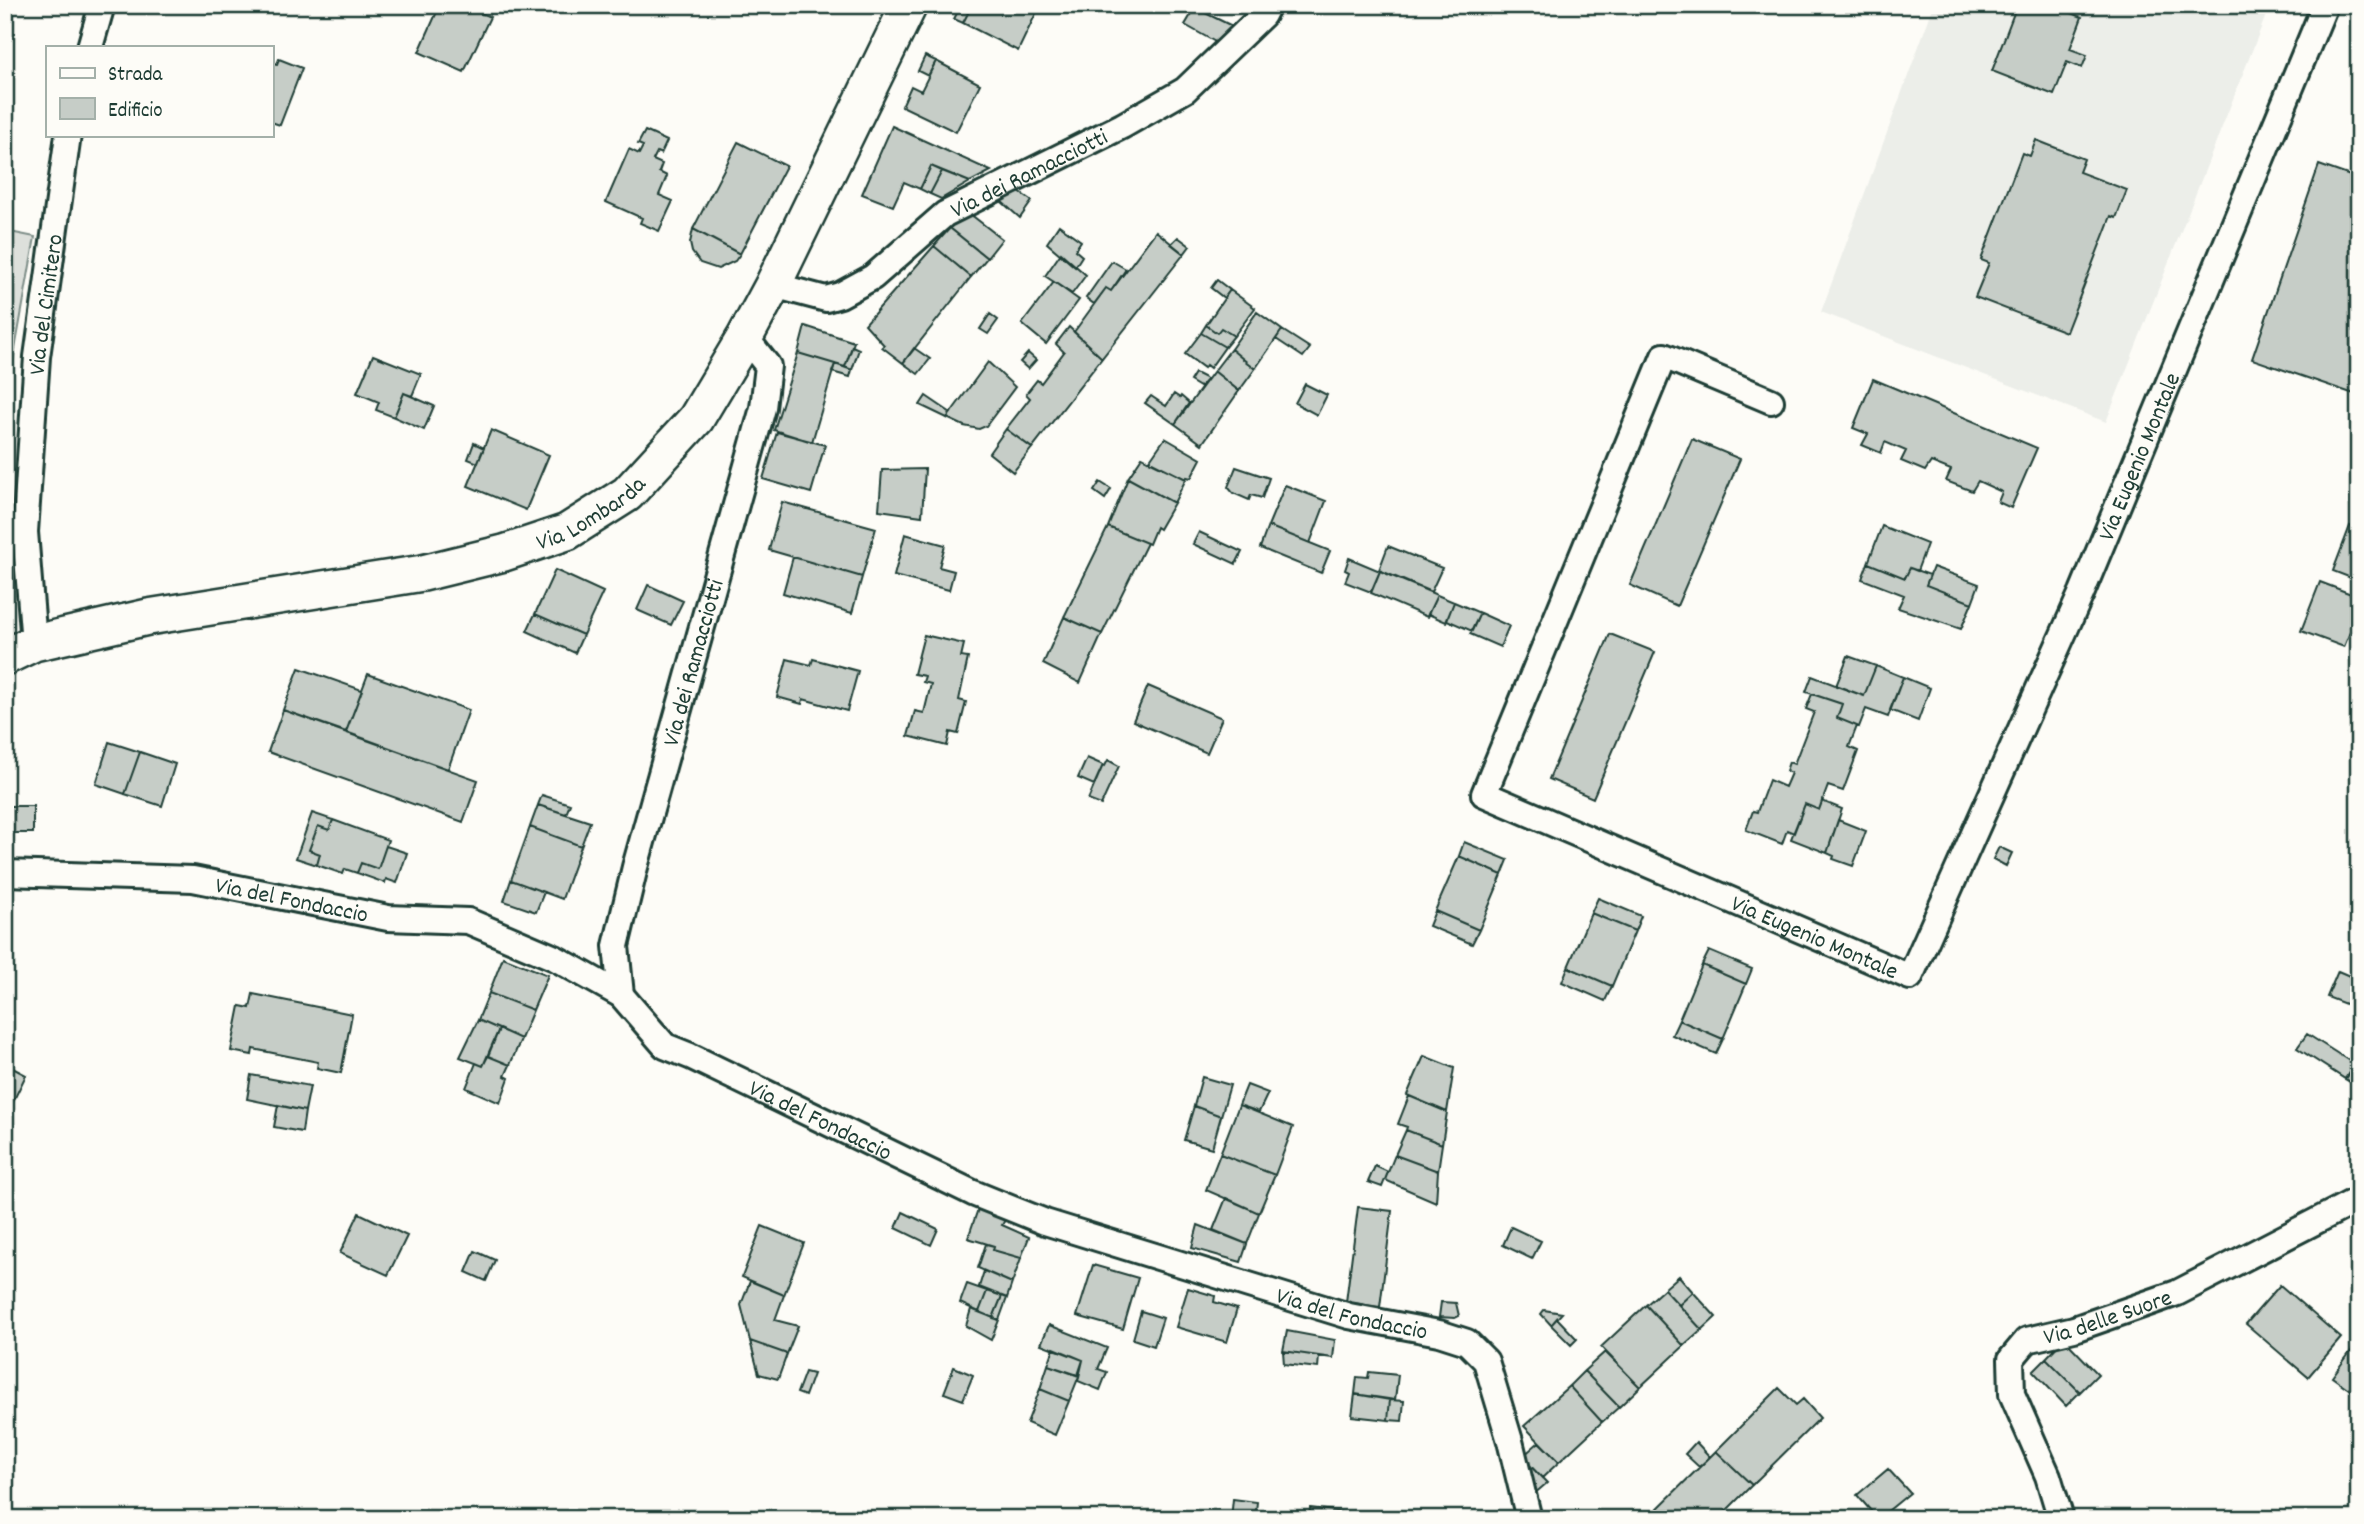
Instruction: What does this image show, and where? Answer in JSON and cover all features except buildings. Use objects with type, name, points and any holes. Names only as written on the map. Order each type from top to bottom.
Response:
[{"type":"street","points":[[90,46],[102,5]]},
{"type":"street","name":"Via Lombarda","points":[[20,650],[148,617],[423,573],[504,554],[567,532],[627,494],[696,419],[744,337],[773,285],[909,5]]},
{"type":"street","name":"Via dei Ramacciotti","points":[[773,285],[826,299],[840,295],[873,277],[945,214],[1122,125],[1185,90],[1263,15],[1268,5]]},
{"type":"street","name":"Via Eugenio Montale","points":[[1770,401],[1664,356],[1484,794],[1910,977],[2082,592],[2325,5]]},
{"type":"street","name":"Via del Cimitero","points":[[20,650],[37,358],[68,136]]},
{"type":"street","name":"Via dei Ramacciotti","points":[[621,995],[616,946],[635,867],[763,408],[768,366],[744,337]]},
{"type":"street","name":"Via del Fondaccio","points":[[5,873],[193,879],[388,918],[468,921],[555,958],[621,995],[665,1046],[973,1193],[1045,1222],[1349,1316],[1439,1332],[1467,1342],[1486,1360],[1529,1519]]},
{"type":"street","name":"Via delle Suore","points":[[2061,1519],[2048,1476],[2012,1394],[2011,1359],[2027,1340],[2074,1329],[2177,1293],[2359,1199]]},
{"type":"shaded area","points":[[1934,5],[2270,5],[2106,422],[1821,312]]},
{"type":"shaded area","points":[[5,231],[35,237],[5,406]]}]
